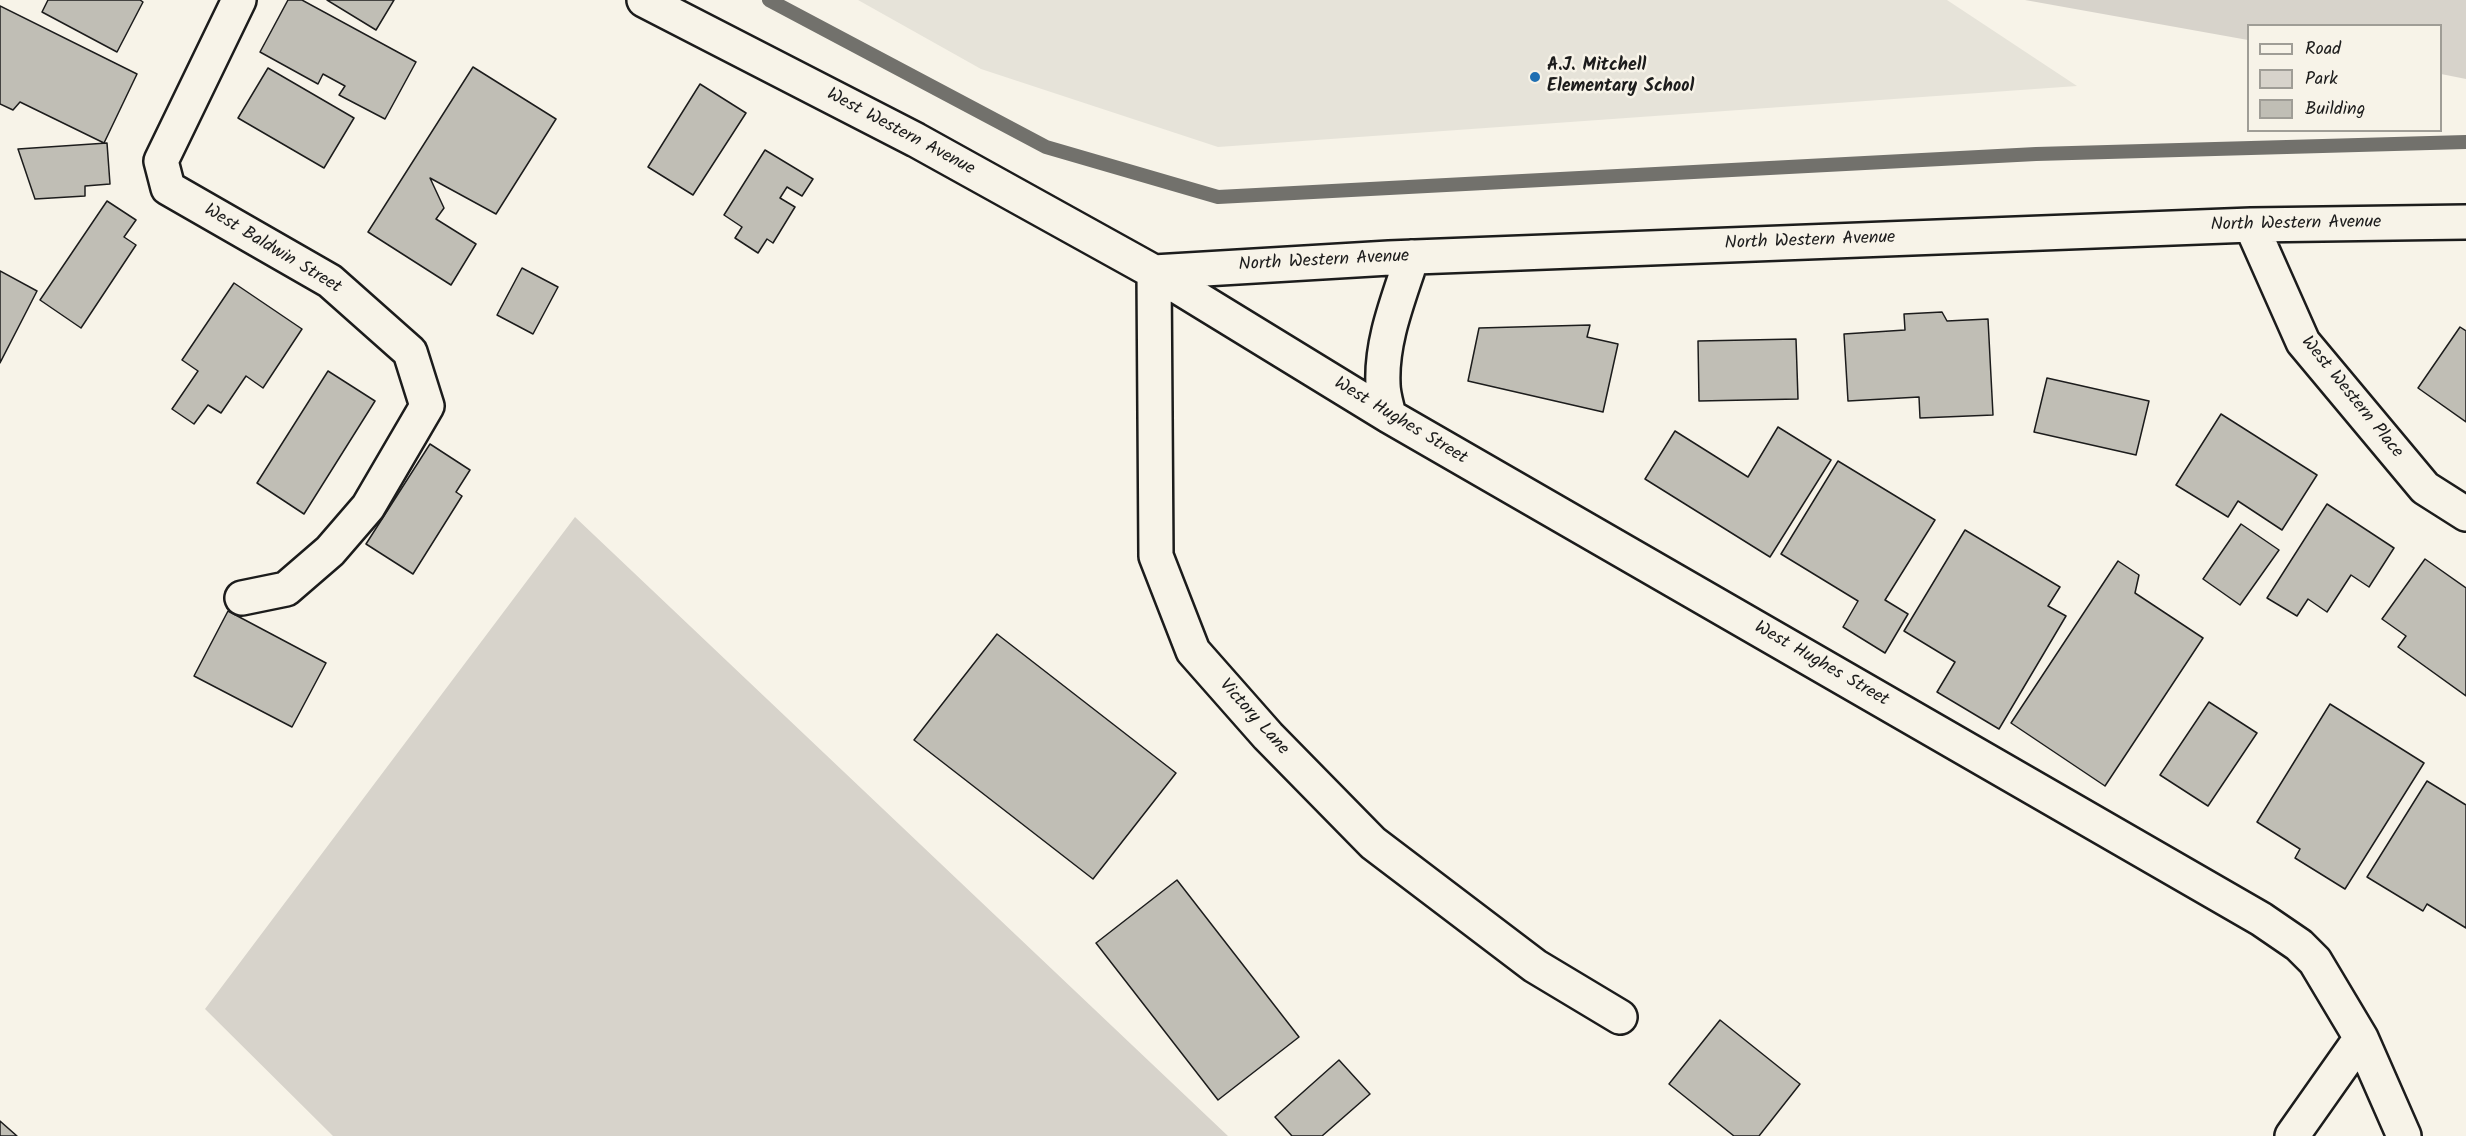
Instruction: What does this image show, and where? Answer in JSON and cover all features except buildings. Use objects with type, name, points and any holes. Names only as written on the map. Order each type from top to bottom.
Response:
[{"type":"street","name":"West Baldwin Street","points":[[239,0],[161,161],[168,188],[330,281],[410,352],[427,406],[368,507],[330,551],[286,588],[242,598]]},
{"type":"street","name":"West Western Avenue","points":[[644,0],[916,140],[1154,272]]},
{"type":"street","name":"North Western Avenue","points":[[1154,272],[1412,257],[2251,225],[2466,222]]},
{"type":"street","name":"West Western Place","points":[[2251,225],[2302,342],[2425,488],[2466,514]]},
{"type":"street","points":[[1389,416],[1383,385],[1386,351],[1391,321],[1412,257]]},
{"type":"street","name":"West Hughes Street","points":[[1154,272],[1389,416],[2261,919],[2299,945],[2315,961],[2361,1038],[2404,1136]]},
{"type":"street","name":"Victory Lane","points":[[1154,272],[1156,556],[1193,651],[1268,736],[1373,843],[1535,966],[1620,1017]]},
{"type":"street","points":[[2292,1136],[2361,1038]]},
{"type":"shaded area","name":"A.J. Mitchell Elementary School","points":[[858,0],[1947,0],[2077,86],[1218,147],[981,69]]},
{"type":"green space","points":[[2025,0],[2466,0],[2466,79],[2442,74],[2442,24],[2247,24],[2247,40]]},
{"type":"green space","points":[[575,517],[1228,1136],[333,1136],[205,1009]]},
{"type":"waterway","points":[[769,0],[1046,147],[1218,197],[2036,154],[2466,142]]},
{"type":"place","name":"A.J. Mitchell Elementary School","points":[[1535,77]]}]
